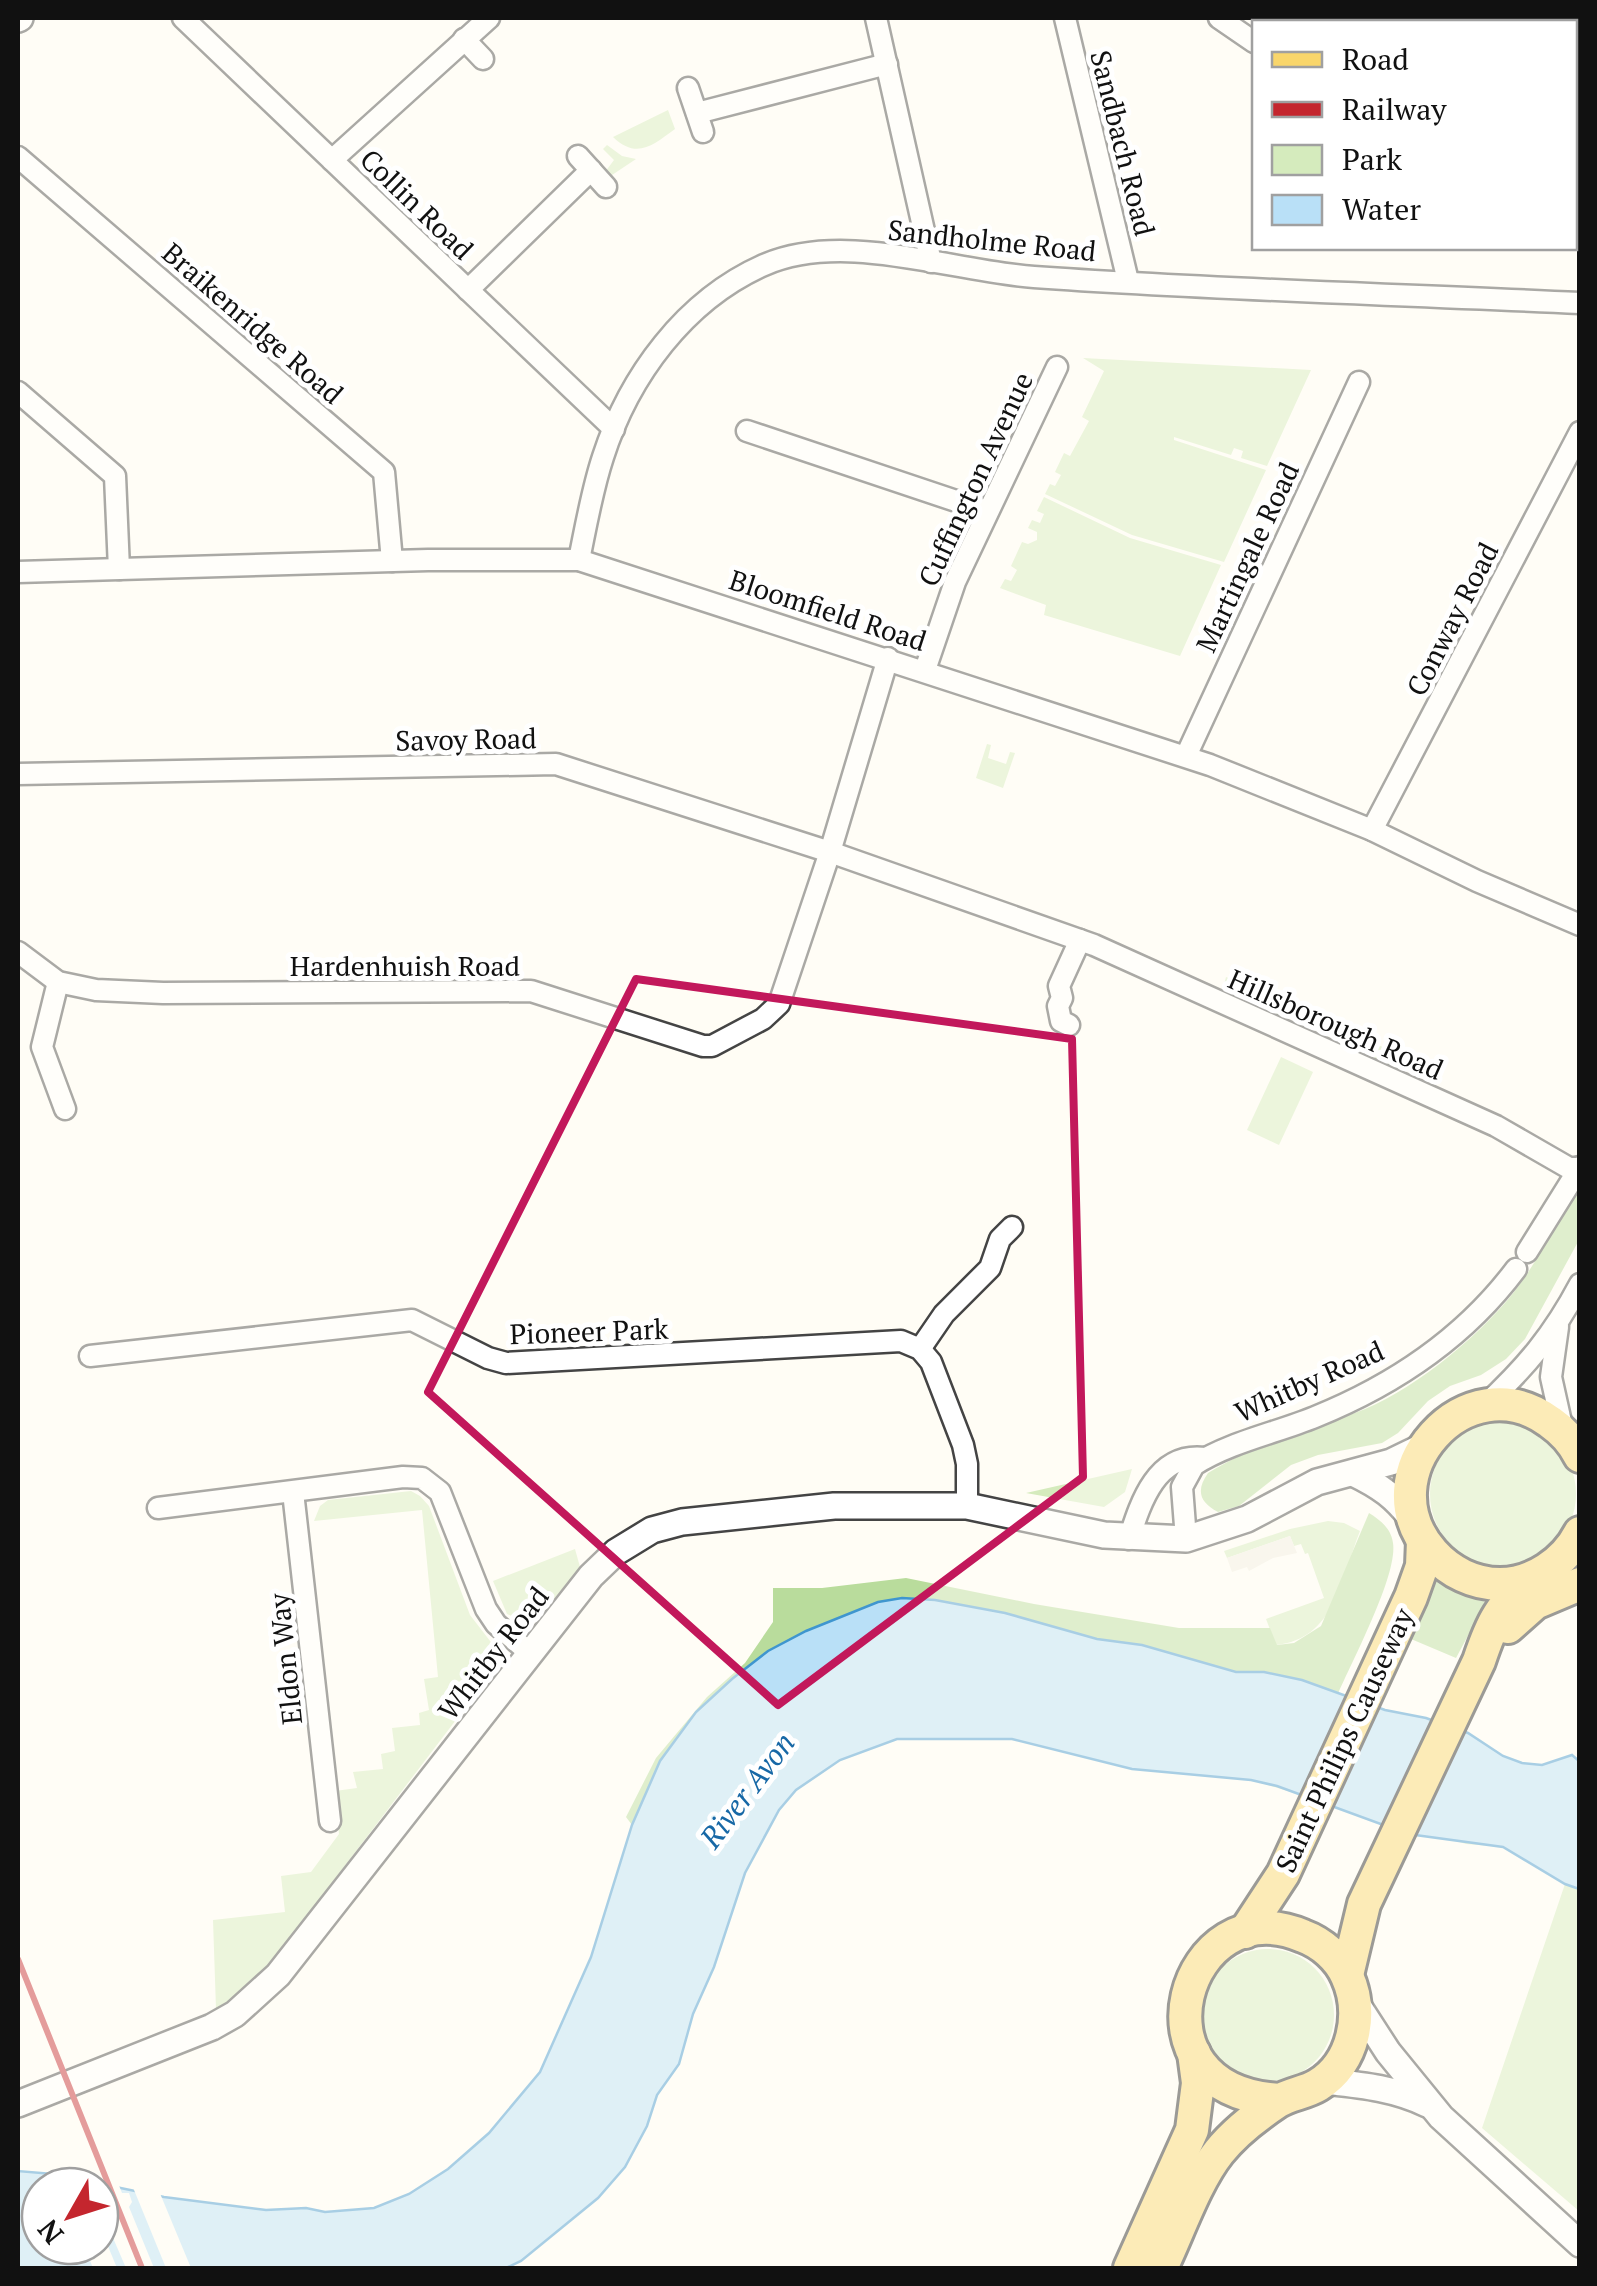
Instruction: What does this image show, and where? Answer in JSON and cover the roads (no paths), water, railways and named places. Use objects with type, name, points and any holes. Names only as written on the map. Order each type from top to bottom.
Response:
[{"type":"main road","points":[[1424,1446],[1440,1427],[1460,1414],[1484,1406],[1513,1406],[1540,1415],[1571,1444]]},
{"type":"main road","name":"Saint Philips Causeway","points":[[1245,1932],[1283,1874],[1422,1566],[1411,1483],[1424,1446]]},
{"type":"main road","points":[[1419,1532],[1444,1564],[1471,1580],[1502,1584],[1562,1571]]},
{"type":"main road","points":[[1479,1661],[1562,1571],[1580,1533]]},
{"type":"main road","points":[[1194,2053],[1209,2074],[1230,2090],[1254,2098],[1280,2100],[1304,2094],[1324,2081],[1344,2059],[1354,2030],[1351,1988],[1364,1904],[1479,1661],[1491,1624],[1503,1604],[1562,1571]]},
{"type":"main road","points":[[1130,2268],[1192,2130],[1198,2083],[1184,2017],[1186,1996],[1194,1976],[1217,1947],[1245,1932],[1268,1928],[1292,1931],[1314,1940],[1333,1955],[1351,1988]]},
{"type":"main road","points":[[1161,2268],[1218,2154],[1280,2100]]},
{"type":"street","name":"Collin Road","points":[[183,18],[614,429]]},
{"type":"street","points":[[332,160],[489,18]]},
{"type":"street","points":[[876,18],[932,262]]},
{"type":"street","name":"Sandbach Road","points":[[1065,18],[1128,281]]},
{"type":"street","points":[[1219,18],[1252,41]]},
{"type":"street","points":[[464,39],[483,59]]},
{"type":"street","points":[[688,88],[700,122],[887,64]]},
{"type":"street","name":"Braikenridge Road","points":[[18,157],[384,472],[392,561]]},
{"type":"street","points":[[468,290],[584,163],[606,187]]},
{"type":"street","name":"Sandholme Road","points":[[579,560],[602,457],[634,383],[701,304],[767,264],[834,250],[1030,277],[1580,303]]},
{"type":"street","name":"Cuffington Avenue","points":[[926,670],[955,582],[1057,368]]},
{"type":"street","name":"Martingale Road","points":[[1186,756],[1359,382]]},
{"type":"street","points":[[18,392],[115,476],[120,569]]},
{"type":"street","points":[[748,430],[986,511]]},
{"type":"street","name":"Conway Road","points":[[1372,830],[1580,432]]},
{"type":"street","name":"Bloomfield Road","points":[[18,572],[579,560],[1186,756],[1372,830],[1580,925]]},
{"type":"street","name":"Hardenhuish Road","points":[[18,952],[58,982],[96,990],[530,992],[712,1046],[763,1019],[778,1004],[830,852],[888,658]]},
{"type":"street","name":"Savoy Road","points":[[18,774],[556,764],[830,852],[1074,938]]},
{"type":"street","points":[[1069,1025],[1061,1021],[1055,1008],[1062,998],[1060,986],[1074,938]]},
{"type":"street","name":"Hillsborough Road","points":[[1074,938],[1496,1126],[1568,1168],[1578,1168]]},
{"type":"street","points":[[58,982],[42,1047],[65,1109]]},
{"type":"street","name":"Whitby Road","points":[[1129,1538],[1142,1499],[1161,1474],[1180,1458],[1207,1458],[1318,1416],[1382,1387],[1439,1348],[1480,1314],[1522,1260],[1578,1168]]},
{"type":"street","points":[[967,1506],[968,1464],[963,1445],[931,1362],[920,1349],[944,1314],[990,1268],[996,1245],[1012,1227]]},
{"type":"street","points":[[1484,1406],[1534,1358],[1580,1284]]},
{"type":"street","name":"Pioneer Park","points":[[90,1356],[412,1320],[506,1364],[893,1341],[920,1349]]},
{"type":"street","points":[[1558,1325],[1550,1377],[1571,1444]]},
{"type":"street","name":"Whitby Road","points":[[18,2104],[212,2027],[235,2014],[278,1975],[591,1576],[616,1552],[652,1530],[682,1522],[834,1506],[967,1506],[1129,1538],[1186,1539],[1247,1519],[1318,1482],[1390,1462],[1424,1446]]},
{"type":"street","points":[[1186,1539],[1183,1482],[1190,1468],[1207,1458]]},
{"type":"street","points":[[1353,1473],[1384,1488],[1399,1501],[1419,1532]]},
{"type":"street","points":[[158,1508],[403,1477],[422,1478],[440,1492],[486,1609],[496,1624],[530,1654]]},
{"type":"street","name":"Eldon Way","points":[[294,1492],[330,1821]]},
{"type":"street","points":[[1351,1988],[1388,2052],[1431,2106],[1580,2244]]},
{"type":"street","points":[[1324,2081],[1370,2086],[1431,2106]]},
{"type":"water","name":"River Avon","points":[[902,1598],[935,1600],[1005,1613],[1097,1639],[1142,1645],[1236,1672],[1264,1672],[1302,1680],[1385,1710],[1426,1718],[1468,1733],[1503,1756],[1522,1763],[1542,1765],[1572,1755],[1579,1761],[1579,1889],[1503,1847],[1408,1834],[1251,1780],[1132,1769],[1012,1739],[897,1739],[840,1760],[796,1790],[779,1810],[745,1873],[714,1967],[693,2014],[679,2064],[657,2095],[647,2126],[625,2167],[598,2198],[521,2261],[506,2268],[18,2268],[18,2171],[20,2266],[120,2266],[120,2188],[266,2210],[306,2208],[325,2212],[374,2208],[409,2194],[448,2169],[489,2133],[540,2072],[591,1957],[632,1825],[660,1761],[696,1712],[732,1679],[768,1651],[878,1602]]},
{"type":"railway","points":[[18,1959],[142,2268]]}]
